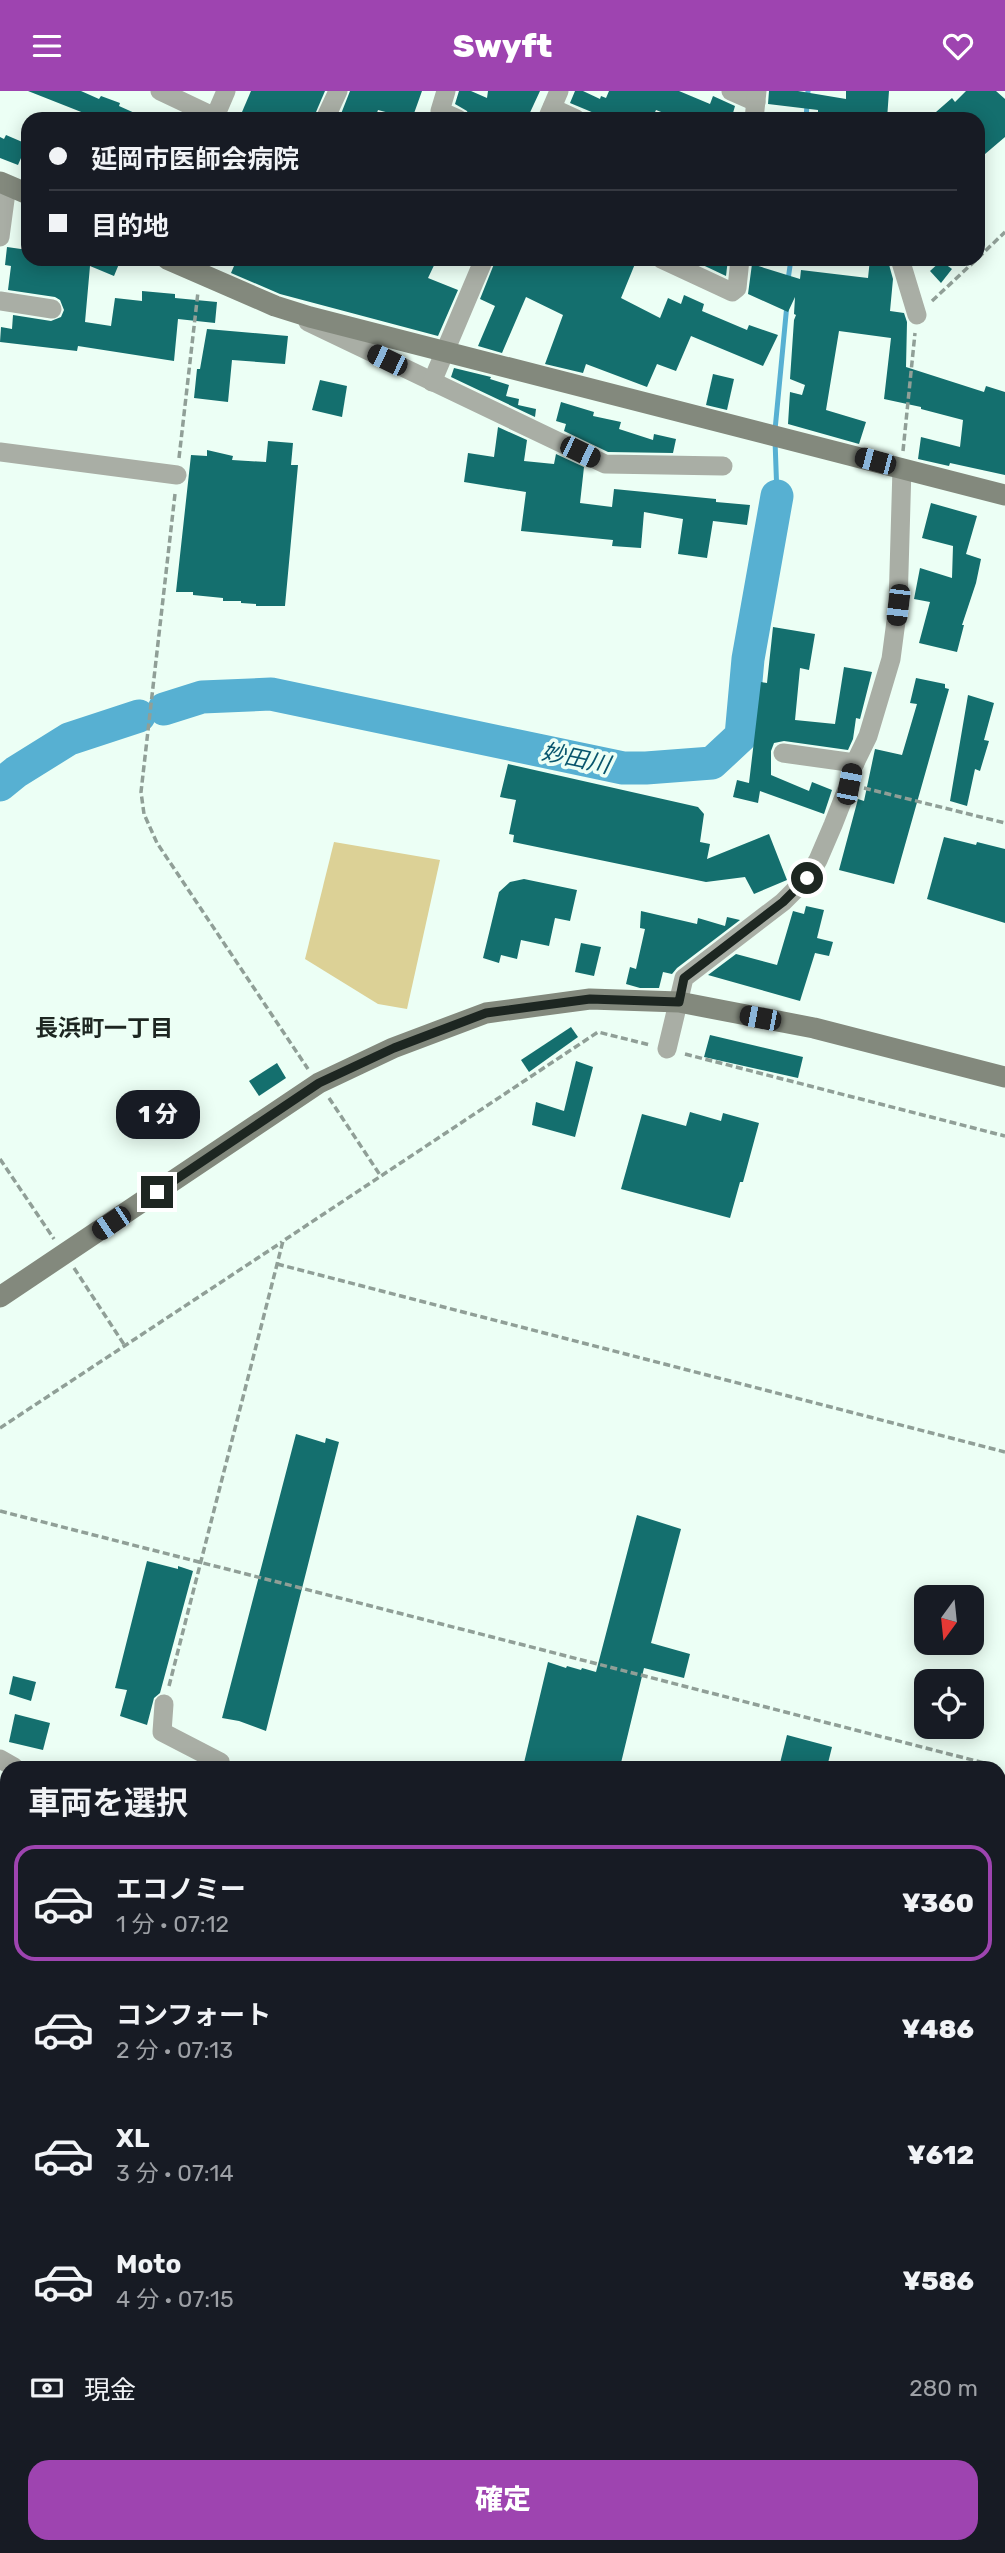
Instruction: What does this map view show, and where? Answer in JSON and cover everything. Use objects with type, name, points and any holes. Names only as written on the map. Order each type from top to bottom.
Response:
[{"type":"street","points":[[160,91],[202,112]]},
{"type":"street","points":[[217,112],[226,91]]},
{"type":"street","points":[[328,112],[338,91]]},
{"type":"street","points":[[442,112],[440,111],[446,91]]},
{"type":"street","points":[[731,91],[755,104]]},
{"type":"street","points":[[0,237],[3,183],[21,191]]},
{"type":"street","points":[[182,266],[275,306],[605,464],[723,466]]},
{"type":"street","points":[[432,382],[481,266]]},
{"type":"street","points":[[676,266],[732,292],[737,288],[739,266]]},
{"type":"street","points":[[902,266],[918,314]]},
{"type":"street","points":[[0,301],[52,309]]},
{"type":"street","points":[[275,306],[1005,495]]},
{"type":"street","points":[[0,453],[177,476]]},
{"type":"street","points":[[667,1049],[684,978],[783,902],[807,878],[818,860],[849,784],[855,763],[868,737],[891,659],[898,605],[902,468]]},
{"type":"street","points":[[783,753],[855,763]]},
{"type":"street","points":[[0,1297],[319,1083],[394,1048],[486,1013],[590,999],[679,1002],[814,1028],[1005,1077]]},
{"type":"street","points":[[164,1704],[162,1731],[218,1761]]},
{"type":"path","points":[[985,251],[1005,232]]},
{"type":"path","points":[[902,468],[918,314],[969,266]]},
{"type":"path","points":[[200,274],[141,792],[144,814],[157,843],[380,1175]]},
{"type":"path","points":[[849,784],[1005,824]]},
{"type":"path","points":[[0,1428],[598,1032],[1005,1136]]},
{"type":"path","points":[[164,1704],[283,1241]]},
{"type":"path","points":[[276,1264],[1005,1453]]},
{"type":"path","points":[[0,1511],[974,1761]]},
{"type":"shaded area","points":[[334,842],[440,860],[407,1009],[378,1004],[305,959]]},
{"type":"building","points":[[28,91],[81,91],[99,99],[101,96],[120,103],[119,106],[132,112],[81,112]]},
{"type":"building","points":[[251,91],[325,91],[316,112],[242,112]]},
{"type":"building","points":[[350,91],[422,91],[414,112],[342,112]]},
{"type":"building","points":[[459,91],[471,91],[487,98],[488,91],[540,91],[530,112],[467,112],[455,104]]},
{"type":"building","points":[[575,91],[583,91],[600,99],[601,96],[606,98],[609,91],[679,91],[710,104],[713,96],[735,106],[733,112],[592,112],[570,103]]},
{"type":"building","points":[[769,91],[798,91],[846,99],[846,91],[889,91],[888,112],[818,112],[768,104]]},
{"type":"building","points":[[966,91],[996,91],[1005,99],[1005,137],[985,154],[985,112],[936,112],[952,98],[955,102]]},
{"type":"building","points":[[6,135],[21,141],[18,165],[0,158],[0,137],[4,139]]},
{"type":"building","points":[[7,247],[21,249],[21,266],[90,266],[85,322],[111,326],[115,298],[142,301],[142,291],[175,294],[175,298],[217,302],[215,323],[178,319],[174,361],[78,346],[77,351],[0,342],[1,327],[12,329],[13,315],[51,321],[61,317],[64,310],[60,300],[55,297],[8,290],[11,266],[5,265]]},
{"type":"building","points":[[90,266],[118,266],[114,276]]},
{"type":"building","points":[[234,266],[434,266],[428,278],[458,290],[438,336],[280,294],[231,273]]},
{"type":"building","points":[[493,266],[634,266],[621,298],[660,318],[668,298],[681,304],[684,295],[704,304],[702,311],[747,330],[749,325],[778,335],[763,366],[691,336],[676,371],[657,364],[647,387],[586,364],[583,373],[545,364],[563,315],[526,297],[502,353],[478,346],[495,306],[480,299]]},
{"type":"building","points":[[705,266],[727,266],[726,276]]},
{"type":"building","points":[[752,266],[800,279],[801,270],[868,278],[869,266],[889,266],[893,279],[890,311],[904,313],[907,322],[906,367],[984,392],[986,386],[1005,392],[1005,475],[918,459],[921,437],[960,447],[963,420],[884,399],[891,338],[839,331],[826,410],[866,422],[859,444],[788,424],[790,392],[802,395],[805,385],[790,379],[795,297],[788,312],[748,294]]},
{"type":"building","points":[[936,266],[948,266],[952,269],[941,283],[930,271]]},
{"type":"building","points":[[207,329],[288,336],[285,364],[232,360],[228,402],[194,398],[197,369],[200,369]]},
{"type":"building","points":[[454,368],[491,377],[490,379],[509,385],[506,396],[519,399],[518,405],[536,409],[535,417],[451,377]]},
{"type":"building","points":[[713,374],[734,379],[727,410],[706,405]]},
{"type":"building","points":[[320,380],[347,386],[342,417],[312,410]]},
{"type":"building","points":[[561,402],[594,412],[593,416],[621,422],[619,429],[653,440],[654,434],[676,439],[673,453],[608,452],[564,431],[566,424],[556,421]]},
{"type":"building","points":[[498,427],[527,440],[524,461],[554,464],[556,454],[584,467],[580,503],[612,507],[614,489],[716,499],[716,502],[750,505],[747,525],[713,521],[707,558],[678,554],[683,519],[644,512],[641,548],[612,546],[613,540],[521,531],[526,492],[464,482],[468,453],[494,457]]},
{"type":"building","points":[[268,441],[293,443],[291,465],[298,465],[285,606],[256,606],[241,601],[223,601],[223,598],[193,595],[193,592],[176,592],[191,455],[207,456],[207,450],[233,456],[232,460],[266,462]]},
{"type":"building","points":[[931,503],[977,516],[966,554],[981,559],[957,652],[919,643],[930,602],[914,599],[920,568],[952,578],[953,546],[922,538]]},
{"type":"building","points":[[773,627],[815,634],[809,670],[800,668],[795,720],[835,724],[844,667],[872,672],[860,719],[856,718],[853,739],[848,750],[784,741],[774,743],[771,751],[771,775],[809,791],[812,782],[832,790],[824,814],[760,791],[758,803],[733,797],[737,780],[749,783],[761,682],[767,683]]},
{"type":"building","points":[[916,678],[945,684],[945,688],[949,689],[894,884],[839,870],[858,799],[864,801],[875,749],[902,755],[917,704],[910,703]]},
{"type":"building","points":[[968,695],[994,703],[984,740],[989,741],[980,771],[975,769],[967,806],[950,801]]},
{"type":"building","points":[[508,764],[698,807],[704,814],[700,842],[710,844],[707,859],[769,834],[787,880],[754,894],[745,877],[706,882],[513,842],[514,835],[509,834],[516,800],[500,797]]},
{"type":"building","points":[[944,837],[1005,849],[1005,923],[927,899]]},
{"type":"building","points":[[524,879],[577,890],[570,921],[555,918],[549,946],[521,940],[517,959],[501,955],[499,963],[483,958],[499,892],[510,882]]},
{"type":"building","points":[[806,906],[824,910],[817,938],[833,942],[829,956],[815,953],[800,1001],[708,975],[736,954],[777,965],[793,911],[804,914]]},
{"type":"building","points":[[641,911],[697,924],[698,918],[725,926],[727,917],[740,920],[672,974],[663,972],[659,988],[640,988],[626,984],[630,967],[636,969],[645,929],[640,928]]},
{"type":"building","points":[[581,943],[601,947],[594,976],[575,972]]},
{"type":"building","points":[[571,1027],[578,1037],[529,1072],[521,1060]]},
{"type":"building","points":[[710,1035],[803,1057],[798,1078],[704,1057]]},
{"type":"building","points":[[576,1061],[593,1067],[575,1137],[532,1125],[536,1102],[564,1111]]},
{"type":"building","points":[[277,1063],[286,1078],[259,1096],[249,1081]]},
{"type":"building","points":[[690,1112],[721,1121],[723,1113],[759,1123],[730,1218],[621,1189],[642,1114],[686,1126]]},
{"type":"building","points":[[296,1434],[325,1443],[326,1438],[339,1442],[266,1731],[222,1718]]},
{"type":"building","points":[[637,1515],[681,1529],[651,1643],[690,1654],[684,1678],[644,1668],[621,1761],[524,1761],[548,1662],[566,1668],[582,1668],[596,1672]]},
{"type":"building","points":[[147,1561],[193,1571],[160,1693],[154,1698],[147,1725],[120,1716],[127,1690],[115,1688]]},
{"type":"building","points":[[13,1676],[36,1682],[31,1701],[9,1694]]},
{"type":"building","points":[[15,1714],[50,1723],[43,1750],[9,1742]]},
{"type":"building","points":[[787,1735],[832,1747],[828,1761],[780,1761]]},
{"type":"waterway","points":[[806,112],[808,91]]},
{"type":"waterway","points":[[788,280],[790,266]]},
{"type":"waterway","points":[[775,430],[787,304]]},
{"type":"waterway","points":[[775,440],[777,496]]},
{"type":"waterway","name":"妙田川","points":[[164,709],[202,697],[271,694],[623,768],[712,763],[741,736],[748,659],[777,496]]},
{"type":"waterway","name":"妙田川","points":[[0,785],[69,739],[139,716]]},
{"type":"district","name":"長浜町一丁目","points":[[104,1028]]},
{"type":"route","points":[[157,1192],[319,1083],[394,1048],[486,1013],[590,999],[679,1002],[684,978],[783,902],[807,878]]}]
